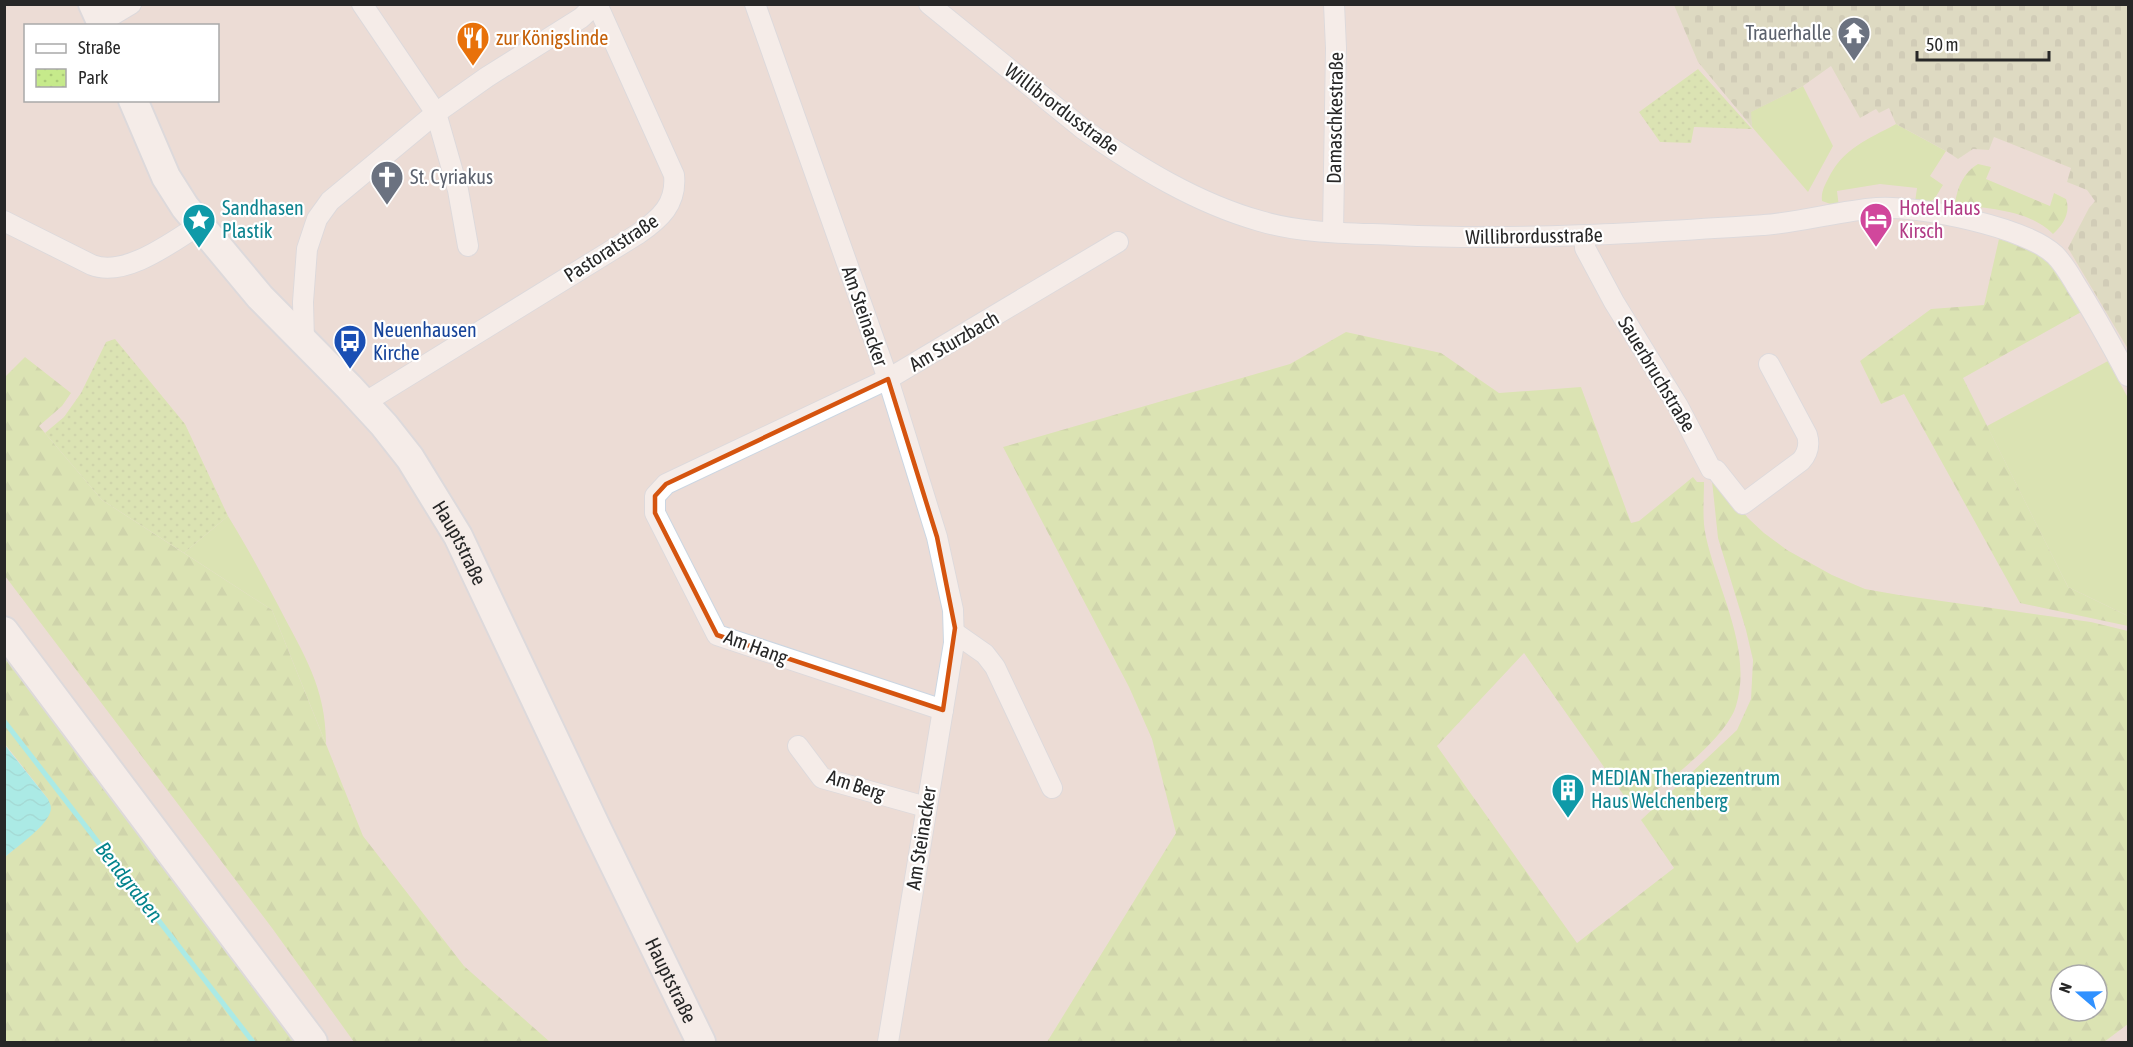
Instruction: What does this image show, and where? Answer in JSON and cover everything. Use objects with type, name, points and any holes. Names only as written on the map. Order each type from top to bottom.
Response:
[{"type":"street","points":[[99,17],[130,4]]},
{"type":"street","points":[[362,4],[436,113],[458,190],[468,246]]},
{"type":"street","points":[[304,342],[306,260],[309,238],[317,219],[340,190],[436,113],[487,77],[581,18],[597,4]]},
{"type":"street","name":"Pastoratstraße","points":[[364,403],[638,234],[667,210],[674,193],[674,175],[597,4]]},
{"type":"street","name":"Am Steinacker","points":[[756,4],[888,379],[939,544],[953,610],[955,633],[888,1042]]},
{"type":"street","name":"Willibrordusstraße","points":[[929,4],[1083,129],[1152,173],[1204,201],[1244,216],[1282,227],[1333,232],[1448,237],[1585,236],[1786,224],[1838,213],[1893,207],[1917,210],[1983,224],[2027,238],[2054,254],[2083,296],[2128,376]]},
{"type":"street","name":"Damaschkestraße","points":[[1333,232],[1336,48],[1334,4]]},
{"type":"street","name":"Hauptstraße","points":[[134,102],[166,177],[199,225],[256,292],[364,403],[410,458],[458,536],[701,1042]]},
{"type":"street","points":[[4,221],[97,267],[112,268],[153,253],[199,225]]},
{"type":"street","name":"Sauerbruchstraße","points":[[1585,236],[1585,248],[1614,302],[1678,406],[1711,469],[1716,470],[1743,504],[1801,462],[1809,446],[1807,435],[1769,364]]},
{"type":"street","name":"Am Sturzbach","points":[[656,494],[661,487],[672,481],[888,379],[1118,242]]},
{"type":"street","name":"Am Hang","points":[[656,494],[653,504],[655,513],[717,635],[943,710]]},
{"type":"street","points":[[4,631],[314,1042]]},
{"type":"street","points":[[955,633],[984,654],[995,667],[1052,788]]},
{"type":"street","name":"Am Berg","points":[[798,746],[822,778],[926,807]]},
{"type":"highlighted area","points":[[888,379],[937,537],[955,628],[943,710],[717,635],[655,513],[655,496],[666,484]]},
{"type":"green space","points":[[1674,5],[2128,5],[2128,349],[2068,248],[2095,201],[2087,190],[2067,182],[2071,168],[1994,137],[1989,150],[1973,149],[1958,159],[1896,124],[1889,108],[1879,113],[1876,109],[1860,118],[1831,66],[1803,86],[1751,112],[1752,127],[1698,62]]},
{"type":"green space","points":[[1698,69],[1752,129],[1694,127],[1691,143],[1660,142],[1639,112]]},
{"type":"green space","points":[[1803,86],[1833,146],[1808,192],[1752,127],[1750,112]]},
{"type":"green space","points":[[1896,124],[1946,151],[1930,176],[1943,185],[1933,200],[1926,203],[1915,202],[1917,188],[1880,184],[1837,191],[1839,207],[1822,201],[1822,192],[1834,168],[1848,152]]},
{"type":"green space","points":[[1978,164],[1991,167],[1986,179],[2050,206],[2054,193],[2066,199],[2067,214],[2060,227],[2053,234],[2032,219],[2020,215],[1955,204],[1962,181]]},
{"type":"green space","points":[[1999,239],[2031,250],[2052,264],[2065,280],[2083,311],[1963,378],[2068,587],[2128,616],[2128,626],[2020,603],[1904,394],[1881,404],[1860,361],[1931,309],[1984,305]]},
{"type":"green space","points":[[1346,332],[1441,353],[1499,393],[1581,387],[1631,523],[1639,521],[1693,477],[1697,482],[1704,482],[1706,537],[1737,642],[1740,685],[1736,706],[1730,719],[1720,733],[1691,762],[1632,807],[1524,653],[1437,746],[1577,943],[1674,868],[1641,820],[1737,730],[1751,699],[1753,660],[1718,538],[1712,481],[1718,481],[1748,518],[1787,550],[1832,575],[1865,589],[2091,622],[2128,631],[2128,1024],[2104,1042],[1047,1042],[1176,833],[1152,739],[1129,687],[1003,447],[1290,364]]},
{"type":"green space","points":[[115,339],[185,424],[228,516],[184,553],[102,500],[45,433],[64,417],[81,393],[106,342]]},
{"type":"green space","points":[[25,357],[71,393],[62,406],[39,426],[102,500],[272,610],[363,836],[464,966],[550,1042],[354,1042],[272,928],[5,576],[5,377]]},
{"type":"green space","points":[[2108,361],[2128,398],[2128,616],[2068,587],[1987,426]]},
{"type":"green space","points":[[228,516],[248,549],[311,671],[322,705],[326,744],[272,610],[184,553]]},
{"type":"green space","points":[[4,651],[300,1042],[5,1042],[5,857],[39,828],[48,799],[5,744]]},
{"type":"water","points":[[4,744],[48,799],[51,808],[39,828],[5,857]]},
{"type":"waterway","name":"Bendgraben","points":[[4,721],[253,1042]]},
{"type":"place","name":"Trauerhalle","points":[[1854,62]]},
{"type":"place","name":"zur Königslinde","points":[[473,67]]},
{"type":"place","name":"St. Cyriakus","points":[[387,206]]},
{"type":"place","name":"Hotel Haus Kirsch","points":[[1876,248]]},
{"type":"place","name":"Sandhasen Plastik","points":[[199,249]]},
{"type":"place","name":"Neuenhausen Kirche","points":[[350,370]]},
{"type":"place","name":"MEDIAN Therapiezentrum Haus Welchenberg","points":[[1568,819]]}]
